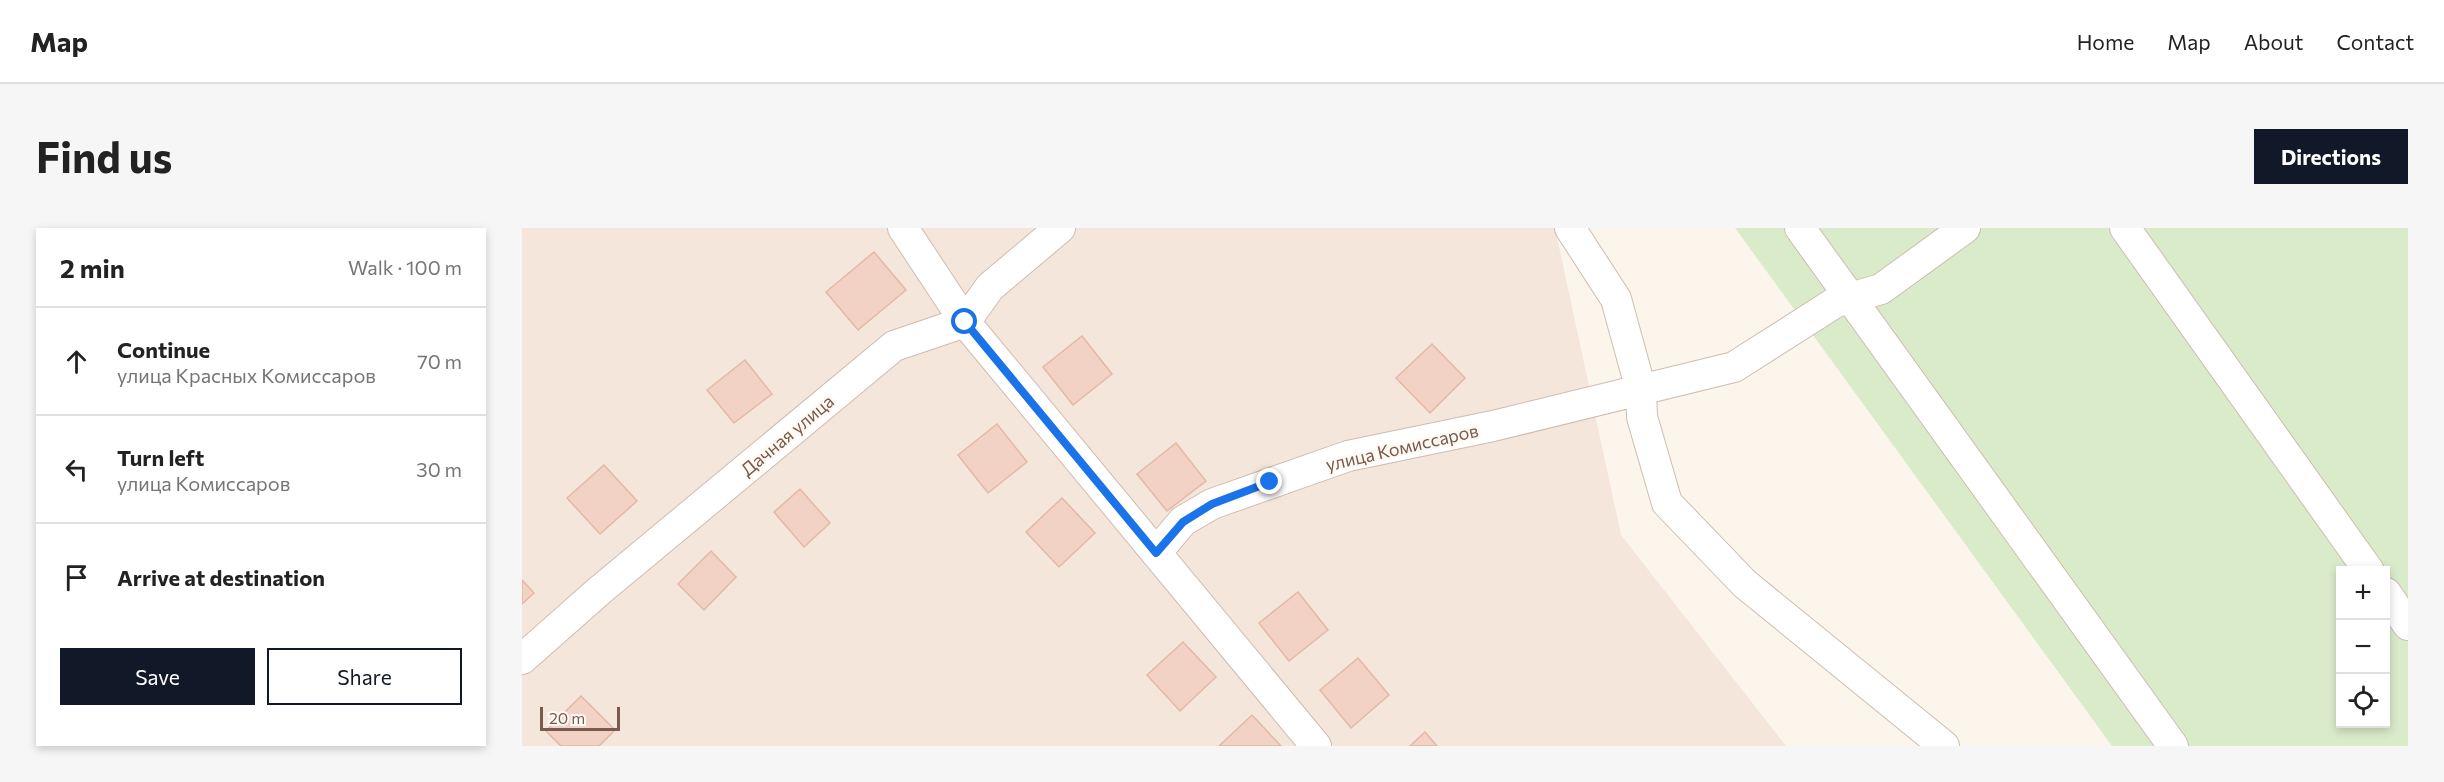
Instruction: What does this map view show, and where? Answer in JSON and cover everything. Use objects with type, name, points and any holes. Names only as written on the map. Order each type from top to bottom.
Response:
[{"type":"street","points":[[903,228],[965,322],[1316,746]]},
{"type":"street","points":[[965,322],[990,287],[1060,228]]},
{"type":"street","points":[[1570,228],[1616,299],[1641,390],[1642,417],[1667,503],[1745,584],[1944,746]]},
{"type":"street","points":[[1800,228],[1844,299],[2173,746]]},
{"type":"street","name":"улица Комиссаров","points":[[1156,553],[1183,522],[1212,504],[1348,456],[1493,426],[1734,367],[1844,299],[1881,290],[1965,228]]},
{"type":"street","points":[[2125,228],[2366,566]]},
{"type":"street","name":"Дачная улица","points":[[522,659],[599,591],[894,346],[965,322]]},
{"type":"street","points":[[2390,600],[2408,625]]},
{"type":"shaded area","points":[[522,228],[1555,228],[1621,535],[1786,746],[522,746]]},
{"type":"green space","points":[[1735,228],[2408,228],[2408,746],[2112,746]]},
{"type":"building","points":[[874,252],[906,290],[858,330],[826,292]]},
{"type":"building","points":[[1082,336],[1112,374],[1073,405],[1043,367]]},
{"type":"building","points":[[1432,344],[1465,378],[1430,413],[1396,378]]},
{"type":"building","points":[[745,360],[772,394],[734,423],[707,390]]},
{"type":"building","points":[[997,424],[1027,462],[988,493],[958,455]]},
{"type":"building","points":[[1176,443],[1206,481],[1167,511],[1137,474]]},
{"type":"building","points":[[604,465],[637,501],[600,534],[567,498]]},
{"type":"building","points":[[800,489],[830,523],[804,547],[774,512]]},
{"type":"building","points":[[1062,498],[1095,533],[1059,567],[1026,532]]},
{"type":"building","points":[[711,551],[736,577],[704,610],[678,584]]},
{"type":"building","points":[[522,580],[534,593],[522,604]]},
{"type":"building","points":[[1298,592],[1328,630],[1289,661],[1259,623]]},
{"type":"building","points":[[1183,642],[1216,677],[1180,711],[1147,675]]},
{"type":"building","points":[[1358,658],[1389,695],[1351,728],[1320,690]]},
{"type":"building","points":[[581,696],[615,730],[599,746],[561,746],[546,731]]},
{"type":"building","points":[[1252,715],[1281,746],[1219,746]]},
{"type":"building","points":[[1425,732],[1437,746],[1410,746]]},
{"type":"route","points":[[965,322],[1156,553],[1183,522],[1212,504],[1270,482]]}]
